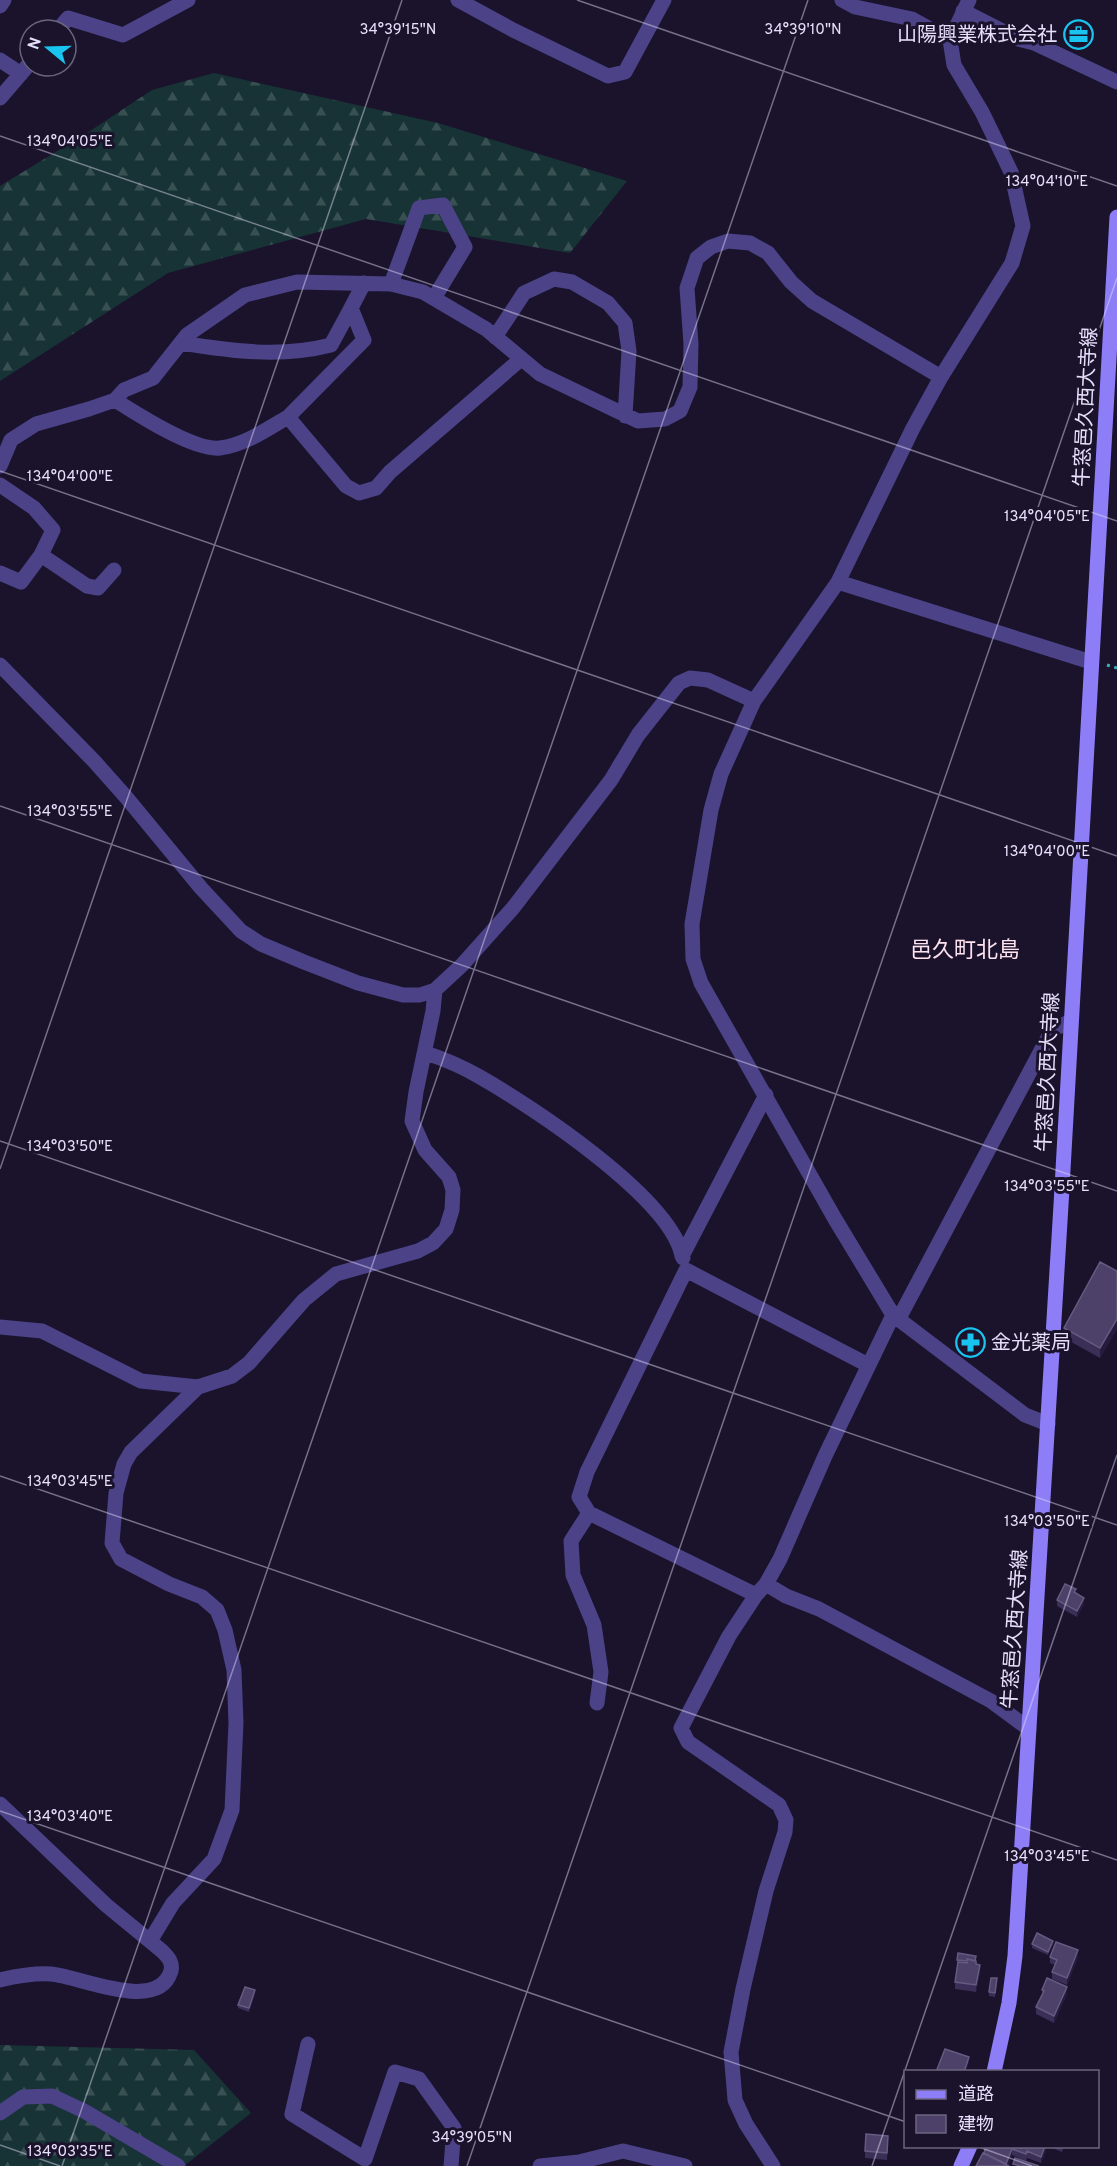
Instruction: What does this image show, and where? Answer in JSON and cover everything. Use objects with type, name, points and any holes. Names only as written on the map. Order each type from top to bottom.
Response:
[{"type":"main road","name":"牛窓邑久西大寺線","points":[[994,2070],[1009,2003],[1015,1956],[1117,217]]},
{"type":"main road","points":[[961,2166],[969,2148]]},
{"type":"street","points":[[0,6],[4,0]]},
{"type":"street","points":[[78,21],[123,35],[188,0]]},
{"type":"street","points":[[458,0],[513,30],[608,76],[625,72],[664,0]]},
{"type":"street","points":[[842,0],[855,7],[912,19],[950,40]]},
{"type":"street","points":[[1048,1424],[1025,1415],[896,1317],[835,1219],[701,983],[693,958],[692,924],[711,810],[721,774],[754,701],[838,582],[913,428],[941,377],[1012,263],[1023,226],[1011,172],[982,112],[954,65],[950,40],[966,5],[1018,39],[1117,82]]},
{"type":"street","points":[[0,60],[18,66]]},
{"type":"street","points":[[0,98],[18,77]]},
{"type":"street","points":[[392,284],[418,208],[443,205],[465,247],[434,298]]},
{"type":"street","points":[[0,466],[11,440],[36,424],[115,400],[124,390],[153,378],[187,335],[245,295],[297,282],[392,284],[423,292],[486,329],[540,374],[638,421],[665,419],[680,411],[690,387],[691,344],[687,288],[697,258],[711,247],[728,241],[750,243],[768,254],[791,282],[812,301],[941,377]]},
{"type":"street","points":[[495,337],[524,293],[554,279],[572,282],[608,303],[625,323],[629,351],[625,416]]},
{"type":"street","points":[[181,343],[244,352],[306,352],[331,345],[364,283]]},
{"type":"street","points":[[115,400],[150,422],[194,443],[218,449],[241,443],[288,417],[364,340],[351,308]]},
{"type":"street","points":[[288,417],[346,486],[358,493],[376,488],[390,472],[521,358]]},
{"type":"street","points":[[0,485],[34,508],[52,530],[41,555],[21,582],[0,573]]},
{"type":"street","points":[[41,555],[87,586],[98,588],[114,570]]},
{"type":"street","points":[[838,582],[1092,662]]},
{"type":"street","points":[[0,665],[94,761],[201,888],[241,931],[261,944],[357,982],[403,995],[435,990],[462,965],[540,876],[611,780],[638,735],[679,683],[690,678],[708,680],[754,701]]},
{"type":"street","points":[[0,1327],[42,1331],[141,1381],[198,1387],[232,1376],[249,1363],[304,1300],[336,1274],[418,1251],[433,1242],[446,1229],[452,1210],[453,1190],[449,1177],[425,1150],[412,1121],[416,1092],[426,1053],[435,990]]},
{"type":"street","points":[[773,2166],[746,2124],[735,2100],[731,2052],[766,1891],[785,1832],[786,1820],[779,1805],[688,1742],[681,1728],[729,1636],[780,1558],[868,1365],[1052,1030],[1071,1021]]},
{"type":"street","points":[[426,1053],[478,1076],[553,1123],[607,1165],[652,1206],[672,1229],[681,1248],[684,1263],[868,1365]]},
{"type":"street","points":[[766,1095],[684,1263],[587,1472],[579,1497],[589,1513],[761,1589],[819,1609],[991,1701],[1029,1729]]},
{"type":"street","points":[[150,1941],[173,1903],[214,1859],[232,1810],[235,1746],[234,1670],[225,1630],[217,1610],[202,1597],[169,1584],[121,1559],[112,1543],[116,1493],[124,1464],[131,1452],[198,1387]]},
{"type":"street","points":[[589,1513],[571,1541],[573,1575],[594,1625],[601,1672],[597,1702]]},
{"type":"street","points":[[0,1804],[98,1898],[169,1958],[172,1966],[169,1976],[152,1990],[128,1991],[106,1988],[72,1977],[52,1974],[33,1974],[0,1980]]},
{"type":"street","points":[[308,2044],[292,2114],[365,2159],[395,2072],[419,2079],[454,2128],[452,2166]]},
{"type":"street","points":[[0,2113],[23,2097],[52,2096],[84,2111],[178,2166]]},
{"type":"street","points":[[540,2166],[579,2162],[624,2151],[685,2166]]},
{"type":"green space","points":[[214,73],[438,123],[627,181],[570,253],[366,219],[168,273],[0,381],[0,186],[152,90]]},
{"type":"green space","points":[[0,2045],[194,2050],[251,2113],[184,2166],[0,2166]]},
{"type":"building","points":[[1100,1262],[1117,1271],[1117,1319],[1100,1348],[1064,1328]]},
{"type":"building","points":[[1065,1584],[1076,1589],[1074,1592],[1084,1598],[1077,1611],[1057,1600]]},
{"type":"building","points":[[1037,1933],[1053,1941],[1048,1952],[1032,1944]]},
{"type":"building","points":[[1056,1942],[1078,1950],[1067,1978],[1052,1972],[1057,1960],[1050,1957]]},
{"type":"building","points":[[958,1953],[976,1956],[975,1961],[957,1960]]},
{"type":"building","points":[[967,1959],[976,1961],[976,1964],[980,1965],[976,1985],[955,1982],[958,1962],[967,1963]]},
{"type":"building","points":[[991,1978],[997,1978],[995,1993],[989,1992]]},
{"type":"building","points":[[1047,1978],[1067,1987],[1054,2016],[1036,2007],[1044,1991],[1042,1990]]},
{"type":"building","points":[[245,1987],[255,1990],[249,2008],[238,2005]]},
{"type":"building","points":[[945,2049],[969,2057],[965,2070],[937,2070]]},
{"type":"building","points":[[866,2134],[888,2136],[887,2153],[865,2151]]},
{"type":"building","points":[[985,2148],[1044,2148],[1041,2157],[1027,2151],[1026,2154],[1012,2149],[1006,2164],[984,2153]]},
{"type":"building","points":[[983,2153],[1009,2166],[976,2166]]},
{"type":"building","points":[[1015,2158],[1039,2166],[1013,2164]]},
{"type":"place","name":"山陽興業株式会社","points":[[1078,34]]},
{"type":"place","name":"金光薬局","points":[[970,1342]]},
{"type":"district","name":"邑久町北島","points":[[965,949]]}]
